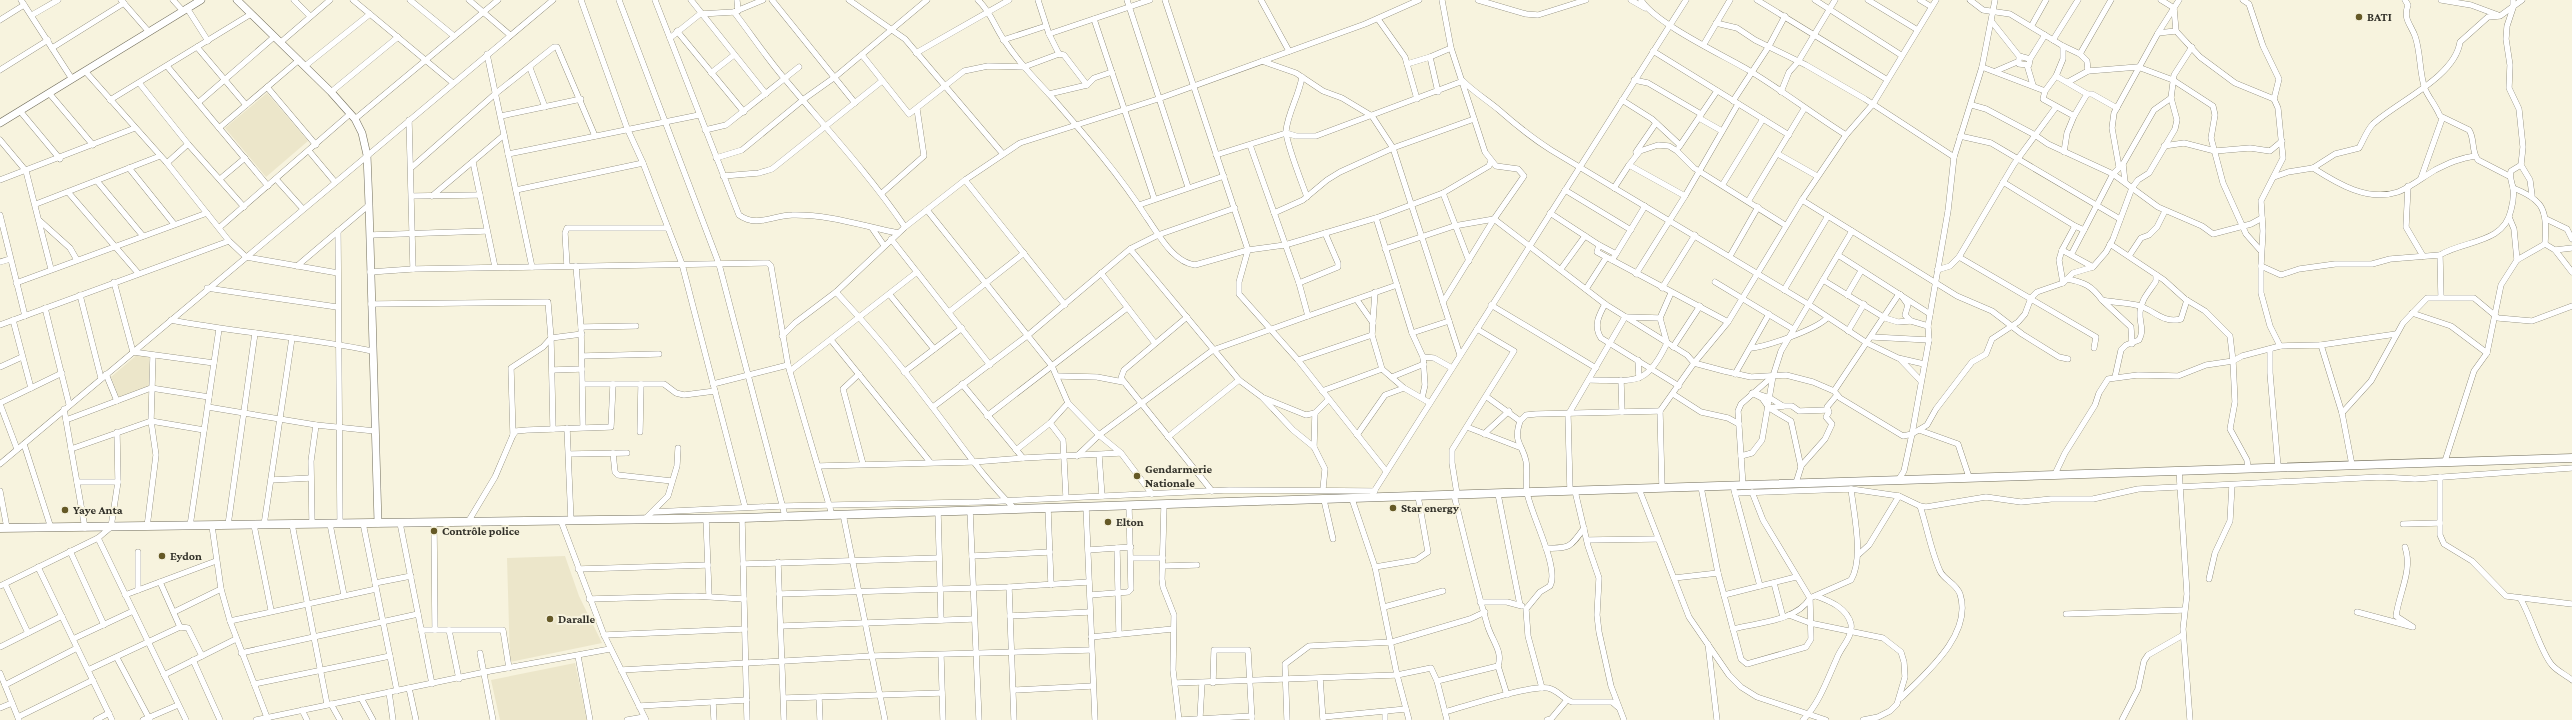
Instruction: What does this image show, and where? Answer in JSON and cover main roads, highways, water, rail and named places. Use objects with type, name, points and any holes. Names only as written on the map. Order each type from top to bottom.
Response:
[{"type":"highway","points":[[4,528],[561,522],[742,518],[1352,499],[1372,495],[1418,496],[1701,487],[1734,489],[1743,486],[1899,479],[2572,458]]},
{"type":"main road","points":[[1,121],[20,111],[201,0]]},
{"type":"main road","points":[[237,0],[331,92],[352,116],[362,134],[367,155],[378,523]]},
{"type":"place","name":"BATI","points":[[2359,17]]},
{"type":"place","name":"Gendarmerie Nationale","points":[[1137,476]]},
{"type":"place","name":"Star energy","points":[[1393,508]]},
{"type":"place","name":"Yaye Anta","points":[[65,510]]},
{"type":"place","name":"Elton","points":[[1108,522]]},
{"type":"place","name":"Contrôle police","points":[[434,531]]},
{"type":"place","name":"Eydon","points":[[162,556]]},
{"type":"place","name":"Daralle","points":[[550,619]]}]
